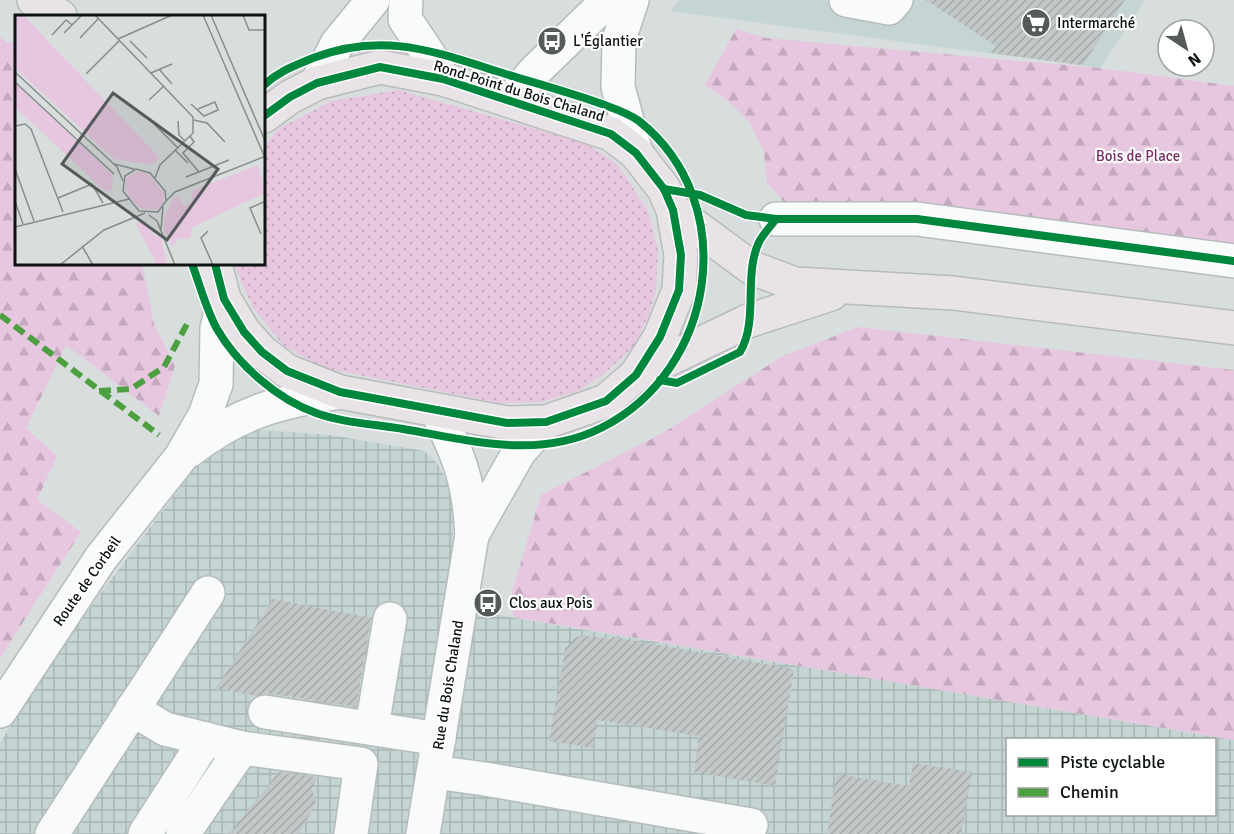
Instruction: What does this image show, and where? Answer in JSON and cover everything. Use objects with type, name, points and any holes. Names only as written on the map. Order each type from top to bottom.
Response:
[{"type":"main road","points":[[34,0],[58,15]]},
{"type":"main road","name":"Rond-Point du Bois Chaland","points":[[216,266],[224,299],[244,332],[262,352],[287,371],[340,392],[507,423],[546,422],[606,401],[636,375],[660,337],[679,290],[681,255],[673,210],[664,189],[636,153],[611,134],[443,79],[380,67],[290,93],[266,115]]},
{"type":"main road","points":[[673,210],[730,254],[772,278],[795,284],[953,293],[1234,328]]},
{"type":"main road","points":[[636,375],[748,321],[801,302],[858,288]]},
{"type":"street","points":[[290,93],[337,44],[373,0]]},
{"type":"street","points":[[406,0],[405,20],[435,63],[443,79]]},
{"type":"street","points":[[518,102],[535,71],[599,9],[621,0]]},
{"type":"street","points":[[518,102],[530,97],[563,73],[584,54],[600,30],[631,0]]},
{"type":"street","points":[[631,0],[619,40],[618,87],[636,153]]},
{"type":"street","points":[[846,0],[889,9],[896,0]]},
{"type":"street","points":[[776,219],[917,219],[1234,261]]},
{"type":"street","name":"Route de Corbeil","points":[[0,711],[102,558],[181,457],[205,415],[216,384],[217,328],[224,299]]},
{"type":"street","name":"Route de Corbeil","points":[[181,457],[230,423],[265,407],[340,392]]},
{"type":"street","name":"Rue du Bois Chaland","points":[[423,834],[472,536],[467,485],[459,456],[437,411]]},
{"type":"street","name":"Rue du Bois Chaland","points":[[472,536],[519,453],[546,422]]},
{"type":"street","points":[[51,834],[208,593]]},
{"type":"street","points":[[372,728],[390,619]]},
{"type":"street","points":[[132,709],[165,729],[242,748],[361,764],[351,834]]},
{"type":"street","points":[[265,712],[439,739]]},
{"type":"street","points":[[145,834],[206,739]]},
{"type":"street","points":[[183,834],[242,748]]},
{"type":"street","points":[[434,772],[751,825]]},
{"type":"shaded area","points":[[679,0],[1145,0],[1100,68],[670,11]]},
{"type":"shaded area","points":[[246,429],[330,435],[424,451],[437,463],[452,491],[453,537],[445,606],[1234,740],[1234,834],[0,834],[0,743],[59,649],[206,453]]},
{"type":"green space","name":"Bois de Place","points":[[736,29],[766,38],[1100,68],[1156,76],[1156,78],[1174,78],[1234,86],[1234,252],[950,213],[783,201],[767,183],[764,153],[750,123],[728,101],[705,85]]},
{"type":"green space","points":[[0,37],[7,43],[15,43],[15,266],[142,266],[154,324],[175,366],[159,416],[66,345],[26,428],[57,456],[37,500],[81,532],[0,658]]},
{"type":"green space","points":[[398,90],[585,143],[618,165],[648,211],[658,250],[656,291],[649,314],[634,346],[604,374],[578,391],[541,402],[500,403],[324,368],[284,346],[252,306],[235,266],[266,266],[266,144],[278,129],[331,101]]},
{"type":"green space","points":[[858,327],[1234,370],[1234,740],[513,617],[512,592],[541,495],[663,433],[781,357]]},
{"type":"building","name":"Intermarché","points":[[926,0],[1125,0],[1083,65],[991,53],[996,46]]},
{"type":"building","points":[[273,599],[371,618],[356,707],[268,693],[256,696],[216,688]]},
{"type":"building","points":[[582,635],[611,639],[613,637],[794,669],[775,786],[694,772],[699,736],[598,720],[593,748],[549,741],[565,649],[575,638]]},
{"type":"building","points":[[913,763],[972,772],[961,834],[827,834],[837,774],[909,786]]},
{"type":"building","points":[[279,772],[317,777],[312,789],[316,803],[299,834],[229,834]]},
{"type":"marked path","points":[[0,315],[159,435]]},
{"type":"marked path","points":[[99,391],[131,389],[164,367],[187,324]]},
{"type":"cycle path","points":[[193,266],[217,329],[226,342],[247,368],[287,399],[301,407],[337,419],[478,442],[503,445],[552,443],[577,438],[601,428],[640,402],[670,368],[691,327],[702,284],[703,239],[693,196],[672,155],[634,118],[561,91],[449,56],[405,47],[383,45],[338,50],[293,66],[266,83]]},
{"type":"cycle path","points":[[216,266],[224,299],[244,332],[262,352],[287,371],[340,392],[507,423],[546,422],[606,401],[636,375],[660,337],[679,290],[681,255],[673,210],[664,189],[636,153],[611,134],[443,79],[380,67],[317,83],[290,97],[266,115]]},
{"type":"cycle path","points":[[664,189],[700,195],[746,215],[776,219],[917,219],[1234,261]]},
{"type":"cycle path","points":[[660,380],[677,383],[740,352],[749,326],[754,255],[759,242],[776,219]]},
{"type":"place","name":"Intermarché","points":[[1036,23]]},
{"type":"place","name":"L'Églantier","points":[[552,41]]},
{"type":"place","name":"Clos aux Pois","points":[[488,603]]}]
